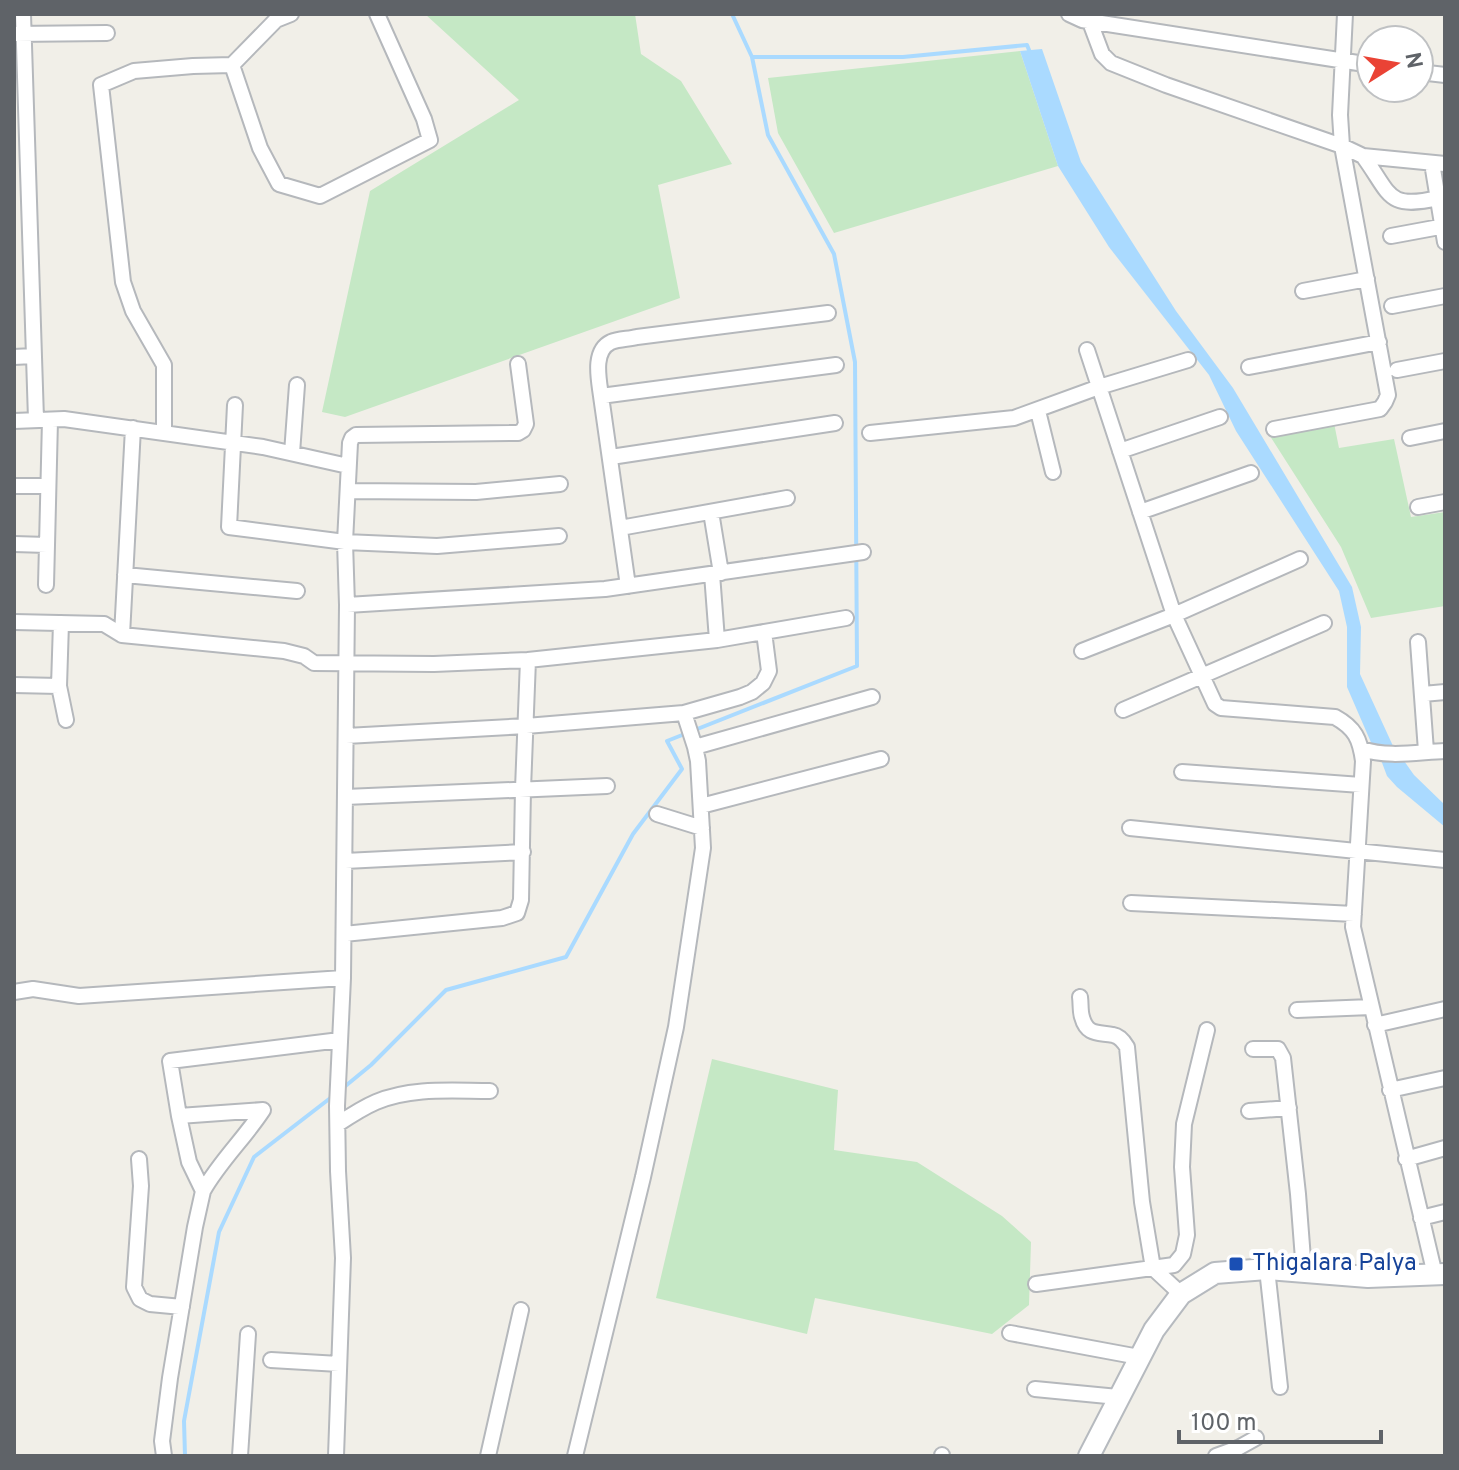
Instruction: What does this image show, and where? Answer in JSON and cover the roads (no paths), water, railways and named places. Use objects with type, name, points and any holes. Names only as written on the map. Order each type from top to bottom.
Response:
[{"type":"main road","points":[[1089,1456],[1154,1330],[1181,1294],[1215,1273],[1267,1269],[1368,1277],[1440,1275]]},
{"type":"street","points":[[23,14],[19,34],[21,200],[30,253],[33,356],[43,419],[48,486],[46,585]]},
{"type":"street","points":[[164,433],[164,365],[133,311],[123,282],[101,85],[134,71],[232,65],[276,20],[291,14]]},
{"type":"street","points":[[232,65],[260,148],[279,184],[320,196],[430,140],[424,119],[377,14]]},
{"type":"street","points":[[1069,14],[1090,22],[1355,63]]},
{"type":"street","points":[[1274,429],[1380,409],[1388,395],[1342,146],[1340,115],[1345,14]]},
{"type":"street","points":[[1090,22],[1102,54],[1111,63],[1363,156],[1439,163],[1438,198],[1444,231],[1391,236]]},
{"type":"street","points":[[19,34],[107,33]]},
{"type":"street","points":[[1363,156],[1389,195],[1402,203],[1438,198]]},
{"type":"street","points":[[14,253],[30,253]]},
{"type":"street","points":[[1303,291],[1367,279]]},
{"type":"street","points":[[1392,306],[1445,296]]},
{"type":"street","points":[[14,305],[32,304]]},
{"type":"street","points":[[628,586],[601,396],[598,365],[601,352],[610,343],[652,335],[828,313]]},
{"type":"street","points":[[1249,367],[1379,342]]},
{"type":"street","points":[[1087,350],[1174,615],[1215,704],[1221,708],[1335,717],[1348,724],[1367,751]]},
{"type":"street","points":[[14,357],[33,356]]},
{"type":"street","points":[[870,433],[1014,418],[1099,387],[1188,360]]},
{"type":"street","points":[[1397,370],[1445,361]]},
{"type":"street","points":[[336,1456],[343,1258],[337,1106],[344,934],[345,542],[350,443],[356,435],[518,433],[526,424],[518,364]]},
{"type":"street","points":[[601,396],[836,365]]},
{"type":"street","points":[[292,453],[297,385]]},
{"type":"street","points":[[235,405],[229,527],[345,542],[437,546],[559,536]]},
{"type":"street","points":[[1038,411],[1053,472]]},
{"type":"street","points":[[1120,451],[1220,417]]},
{"type":"street","points":[[14,421],[64,419],[133,428],[292,453],[348,466]]},
{"type":"street","points":[[611,457],[835,423]]},
{"type":"street","points":[[122,635],[133,428]]},
{"type":"street","points":[[1410,438],[1445,431]]},
{"type":"street","points":[[1140,512],[1251,473]]},
{"type":"street","points":[[348,491],[476,492],[560,484]]},
{"type":"street","points":[[14,486],[48,486]]},
{"type":"street","points":[[620,528],[787,498]]},
{"type":"street","points":[[1418,507],[1445,502]]},
{"type":"street","points":[[711,512],[717,640]]},
{"type":"street","points":[[14,544],[47,545]]},
{"type":"street","points":[[347,605],[628,586],[856,552]]},
{"type":"street","points":[[1082,651],[1174,615],[1300,559]]},
{"type":"street","points":[[125,575],[297,591]]},
{"type":"street","points":[[14,622],[104,624],[122,635],[284,651],[304,656],[314,663],[434,664],[528,660],[717,640],[846,618]]},
{"type":"street","points":[[61,623],[59,686],[66,720]]},
{"type":"street","points":[[1123,710],[1324,623]]},
{"type":"street","points":[[690,731],[763,683],[769,671],[764,632]]},
{"type":"street","points":[[1418,642],[1426,751]]},
{"type":"street","points":[[344,934],[502,918],[517,913],[521,900],[528,660]]},
{"type":"street","points":[[14,685],[59,686]]},
{"type":"street","points":[[1423,694],[1445,692]]},
{"type":"street","points":[[346,736],[526,726],[690,731],[872,697]]},
{"type":"street","points":[[575,1456],[676,1027],[703,848],[698,761],[690,731]]},
{"type":"street","points":[[1367,751],[1402,754],[1445,751]]},
{"type":"street","points":[[1367,751],[1361,785],[1353,927],[1406,1159],[1440,1275]]},
{"type":"street","points":[[701,806],[881,759]]},
{"type":"street","points":[[1182,772],[1361,785]]},
{"type":"street","points":[[345,797],[607,786]]},
{"type":"street","points":[[657,814],[702,828]]},
{"type":"street","points":[[1130,828],[1445,860]]},
{"type":"street","points":[[345,861],[523,852]]},
{"type":"street","points":[[1131,903],[1354,914]]},
{"type":"street","points":[[14,992],[33,989],[79,996],[343,978]]},
{"type":"street","points":[[1080,997],[1085,1025],[1091,1031],[1122,1039],[1127,1047],[1142,1202],[1153,1268],[1181,1294]]},
{"type":"street","points":[[1297,1010],[1371,1007]]},
{"type":"street","points":[[1375,1025],[1445,1009]]},
{"type":"street","points":[[1036,1284],[1174,1265],[1183,1254],[1187,1235],[1182,1167],[1184,1124],[1207,1030]]},
{"type":"street","points":[[203,1191],[189,1162],[170,1061],[340,1040]]},
{"type":"street","points":[[1253,1049],[1272,1048],[1281,1052],[1304,1272]]},
{"type":"street","points":[[1390,1090],[1445,1078]]},
{"type":"street","points":[[338,1124],[379,1101],[401,1094],[490,1091]]},
{"type":"street","points":[[1249,1111],[1289,1108]]},
{"type":"street","points":[[164,1456],[162,1441],[203,1191],[215,1170],[251,1129],[263,1110],[179,1116]]},
{"type":"street","points":[[1406,1159],[1445,1148]]},
{"type":"street","points":[[139,1159],[141,1186],[134,1287],[140,1299],[150,1304],[182,1307]]},
{"type":"street","points":[[1421,1218],[1445,1212]]},
{"type":"street","points":[[1267,1269],[1280,1387]]},
{"type":"street","points":[[488,1456],[521,1310]]},
{"type":"street","points":[[1010,1333],[1139,1357]]},
{"type":"street","points":[[240,1456],[248,1334]]},
{"type":"street","points":[[271,1360],[339,1364]]},
{"type":"street","points":[[1035,1389],[1118,1397]]},
{"type":"street","points":[[1219,1456],[1256,1438]]},
{"type":"water","points":[[1042,49],[1081,162],[1176,311],[1233,388],[1352,587],[1361,627],[1360,674],[1393,746],[1373,747],[1347,687],[1347,627],[1339,591],[1236,431],[1209,375],[1109,247],[1058,166],[1020,51]]},
{"type":"water","points":[[1402,758],[1414,775],[1445,805],[1445,827],[1387,776],[1381,760]]},
{"type":"waterway","points":[[732,14],[752,57],[903,57],[1027,45],[1031,55]]},
{"type":"waterway","points":[[343,1088],[371,1065],[446,990],[566,957],[633,834],[682,769],[667,741],[857,666],[855,362],[834,254],[768,135],[752,57]]},
{"type":"waterway","points":[[185,1456],[184,1421],[219,1232],[254,1157],[333,1096]]},
{"type":"place","name":"Thigalara Palya","points":[[1236,1264]]}]
